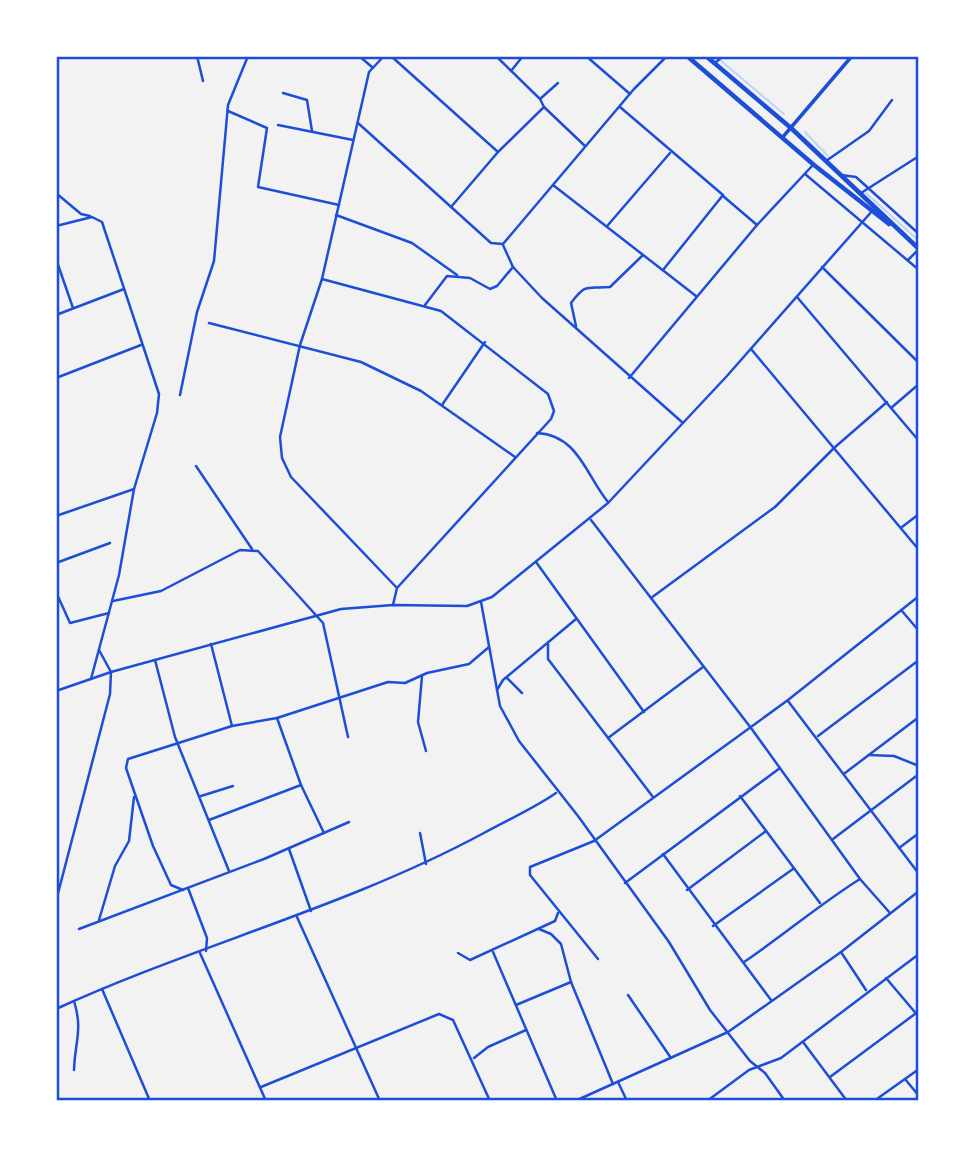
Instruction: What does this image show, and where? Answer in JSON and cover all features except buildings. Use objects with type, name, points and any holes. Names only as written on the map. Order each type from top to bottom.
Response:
[{"type":"highway","points":[[687,56],[871,212],[899,230]]},
{"type":"highway","points":[[706,56],[791,128],[919,249]]},
{"type":"main road","points":[[782,138],[852,56]]},
{"type":"street","points":[[197,56],[203,81]]},
{"type":"street","points":[[180,394],[197,312],[215,261],[228,111],[248,56]]},
{"type":"street","points":[[359,56],[372,67]]},
{"type":"street","points":[[384,56],[372,67],[322,279],[300,345],[280,437],[282,458],[291,477],[397,588]]},
{"type":"street","points":[[391,56],[498,152]]},
{"type":"street","points":[[496,56],[585,146]]},
{"type":"street","points":[[511,71],[523,56]]},
{"type":"street","points":[[586,56],[630,94]]},
{"type":"street","points":[[503,244],[619,106],[667,56]]},
{"type":"street","points":[[715,63],[723,56]]},
{"type":"street","points":[[540,99],[558,83]]},
{"type":"street","points":[[283,93],[307,100],[312,131]]},
{"type":"street","points":[[825,161],[869,131],[892,100]]},
{"type":"street","points":[[619,106],[757,225]]},
{"type":"street","points":[[451,207],[498,152],[544,107]]},
{"type":"street","points":[[228,111],[267,128],[258,187],[339,205]]},
{"type":"street","points":[[358,123],[491,243],[503,244]]},
{"type":"street","points":[[278,125],[353,140]]},
{"type":"street","points":[[608,225],[671,152]]},
{"type":"street","points":[[860,193],[919,156]]},
{"type":"street","points":[[629,378],[757,225],[814,164]]},
{"type":"street","points":[[804,174],[919,270]]},
{"type":"street","points":[[841,175],[856,177],[919,234]]},
{"type":"street","points":[[553,184],[696,296]]},
{"type":"street","points":[[56,193],[81,214],[99,219],[104,225],[141,345],[155,380],[159,403],[134,489],[113,601],[92,679]]},
{"type":"street","points":[[663,270],[723,195]]},
{"type":"street","points":[[56,691],[111,672],[341,609],[393,605],[457,606],[481,602],[536,562],[608,503],[751,349],[875,207]]},
{"type":"street","points":[[336,215],[412,243],[457,275],[490,289],[497,286],[513,267]]},
{"type":"street","points":[[56,226],[92,217]]},
{"type":"street","points":[[503,244],[513,267],[549,304],[576,326],[629,378],[683,423]]},
{"type":"street","points":[[908,260],[919,249]]},
{"type":"street","points":[[576,326],[571,303],[582,289],[591,285],[610,287],[643,255]]},
{"type":"street","points":[[56,259],[73,308]]},
{"type":"street","points":[[822,267],[919,363]]},
{"type":"street","points":[[425,305],[447,276],[457,275]]},
{"type":"street","points":[[322,279],[425,305],[458,322],[548,394],[554,414],[397,588],[393,605]]},
{"type":"street","points":[[56,315],[124,289]]},
{"type":"street","points":[[797,297],[919,441]]},
{"type":"street","points":[[209,323],[361,362],[442,405],[515,457]]},
{"type":"street","points":[[442,405],[485,342]]},
{"type":"street","points":[[56,378],[141,345]]},
{"type":"street","points":[[751,349],[919,550]]},
{"type":"street","points":[[891,408],[919,384]]},
{"type":"street","points":[[650,598],[775,507],[834,448],[887,402]]},
{"type":"street","points":[[537,433],[563,440],[574,450],[608,503]]},
{"type":"street","points":[[196,466],[252,549],[262,555],[323,623],[348,737]]},
{"type":"street","points":[[56,516],[134,489]]},
{"type":"street","points":[[901,528],[919,514]]},
{"type":"street","points":[[591,519],[751,728],[860,878],[890,913]]},
{"type":"street","points":[[56,563],[110,543]]},
{"type":"street","points":[[113,601],[161,591],[240,550],[252,549]]},
{"type":"street","points":[[536,562],[644,712]]},
{"type":"street","points":[[56,592],[70,623],[109,613]]},
{"type":"street","points":[[598,959],[558,912],[530,875],[529,869],[594,841],[751,728],[919,596]]},
{"type":"street","points":[[481,602],[500,706],[512,730],[625,883],[728,1032],[785,1101]]},
{"type":"street","points":[[902,611],[919,632]]},
{"type":"street","points":[[497,690],[507,678],[576,619]]},
{"type":"street","points":[[211,644],[232,726]]},
{"type":"street","points":[[548,644],[548,659],[653,797]]},
{"type":"street","points":[[183,890],[172,885],[153,846],[125,766],[128,760],[232,726],[277,718],[388,682],[405,683],[422,675],[469,664],[489,647]]},
{"type":"street","points":[[56,901],[110,694],[111,672],[98,649]]},
{"type":"street","points":[[155,660],[178,744],[229,871]]},
{"type":"street","points":[[817,737],[919,660]]},
{"type":"street","points":[[608,738],[703,667]]},
{"type":"street","points":[[422,675],[418,722],[426,751]]},
{"type":"street","points":[[507,678],[522,693]]},
{"type":"street","points":[[788,700],[919,874]]},
{"type":"street","points":[[845,774],[919,717]]},
{"type":"street","points":[[277,718],[301,785],[324,833]]},
{"type":"street","points":[[869,755],[894,756],[919,766]]},
{"type":"street","points":[[625,883],[780,768]]},
{"type":"street","points":[[833,839],[919,774]]},
{"type":"street","points":[[209,821],[301,785]]},
{"type":"street","points":[[201,796],[233,786]]},
{"type":"street","points":[[99,920],[115,866],[129,841],[135,793]]},
{"type":"street","points":[[56,1009],[102,989],[297,917],[426,864],[533,809],[557,793]]},
{"type":"street","points":[[740,796],[821,904]]},
{"type":"street","points":[[79,929],[289,849],[349,822]]},
{"type":"street","points":[[687,890],[766,831]]},
{"type":"street","points":[[420,833],[426,864]]},
{"type":"street","points":[[900,848],[919,833]]},
{"type":"street","points":[[289,849],[311,911]]},
{"type":"street","points":[[663,854],[713,926],[744,962],[772,1002]]},
{"type":"street","points":[[713,926],[793,868]]},
{"type":"street","points":[[744,962],[860,878]]},
{"type":"street","points":[[188,888],[207,938],[206,951]]},
{"type":"street","points":[[575,1101],[728,1032],[841,952],[919,891]]},
{"type":"street","points":[[458,953],[470,960],[492,952],[555,921],[558,912]]},
{"type":"street","points":[[297,917],[380,1101]]},
{"type":"street","points":[[539,929],[561,944],[571,982],[616,1083],[627,1101]]},
{"type":"street","points":[[492,952],[557,1101]]},
{"type":"street","points":[[841,952],[867,992]]},
{"type":"street","points":[[200,953],[266,1101]]},
{"type":"street","points":[[707,1101],[749,1070],[781,1058],[919,954]]},
{"type":"street","points":[[886,978],[919,1017]]},
{"type":"street","points":[[516,1005],[571,982]]},
{"type":"street","points":[[102,989],[150,1101]]},
{"type":"street","points":[[628,995],[671,1058]]},
{"type":"street","points":[[74,1001],[81,1026],[75,1048],[74,1070]]},
{"type":"street","points":[[830,1077],[917,1012]]},
{"type":"street","points":[[261,1087],[439,1014],[453,1020],[490,1101]]},
{"type":"street","points":[[473,1060],[480,1052],[526,1030]]},
{"type":"street","points":[[803,1042],[847,1101]]},
{"type":"street","points":[[874,1101],[919,1069]]},
{"type":"street","points":[[905,1079],[919,1096]]},
{"type":"waterway","points":[[720,60],[784,114]]},
{"type":"waterway","points":[[805,132],[828,156]]},
{"type":"waterway","points":[[866,193],[919,241]]}]
